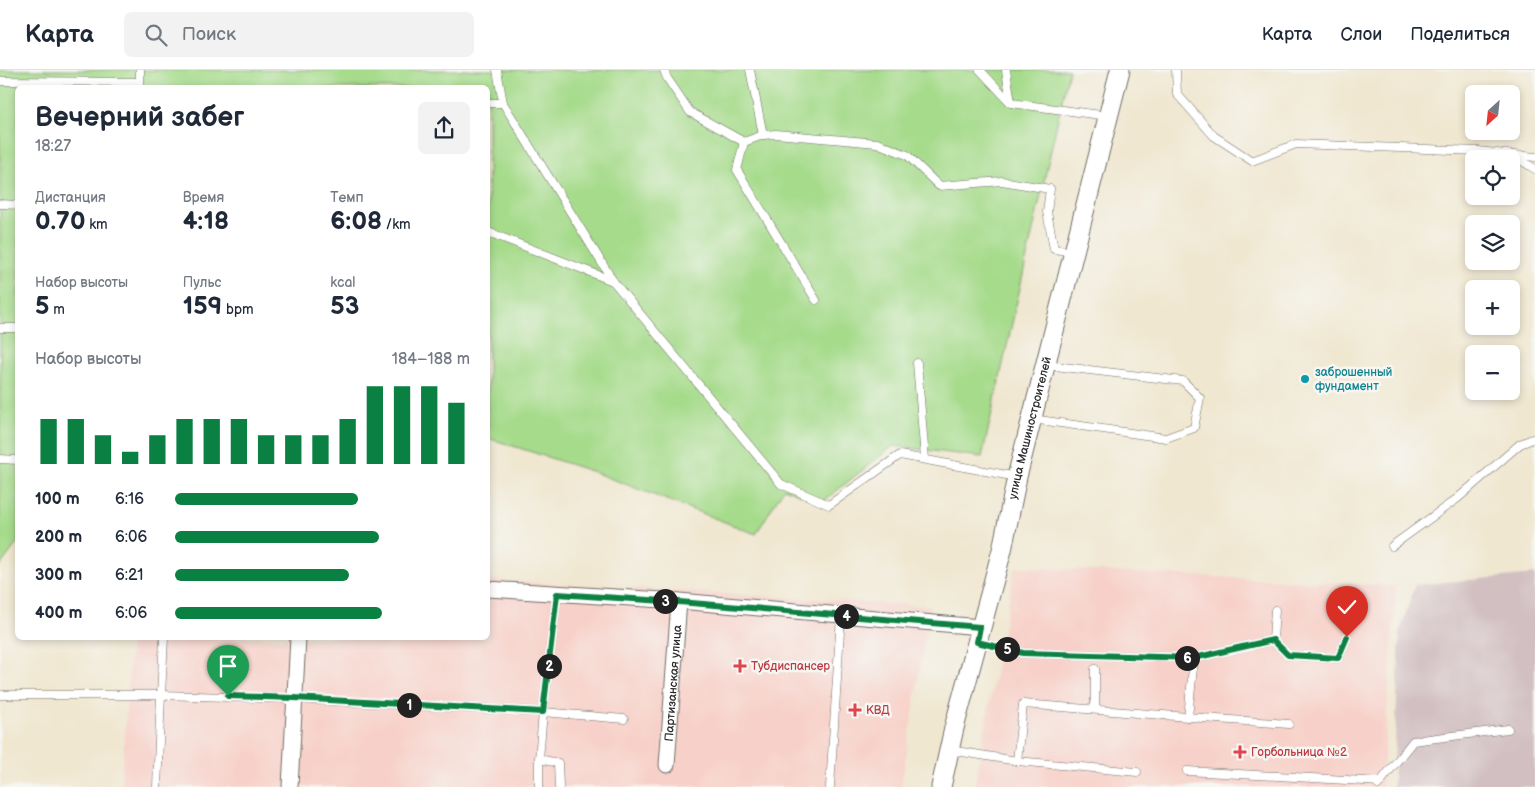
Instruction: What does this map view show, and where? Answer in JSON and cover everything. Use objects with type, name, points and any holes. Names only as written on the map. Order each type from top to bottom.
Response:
[{"type":"street","name":"улица Машиностроителей","points":[[941,787],[954,728],[1002,550],[1017,478],[1120,70]]},
{"type":"street","points":[[490,589],[679,602],[842,616],[979,634]]},
{"type":"street","name":"Партизанская улица","points":[[667,765],[679,602]]},
{"type":"street","points":[[290,787],[298,640]]},
{"type":"lane","points":[[0,81],[140,85],[140,70]]},
{"type":"lane","points":[[497,70],[503,103],[613,281],[781,484],[830,505],[900,455],[1017,478]]},
{"type":"lane","points":[[664,70],[667,78],[690,112],[744,142],[763,135],[776,134],[877,143],[907,155],[939,186],[1002,181],[1050,189],[1047,212],[1054,248],[1074,253]]},
{"type":"lane","points":[[750,70],[763,135]]},
{"type":"lane","points":[[980,70],[1011,103],[1108,116]]},
{"type":"lane","points":[[1006,70],[1011,103]]},
{"type":"lane","points":[[1176,70],[1177,94],[1214,136],[1252,161],[1296,144],[1465,150]]},
{"type":"lane","points":[[490,103],[503,103]]},
{"type":"lane","points":[[744,142],[738,170],[816,300]]},
{"type":"lane","points":[[1520,155],[1535,156]]},
{"type":"lane","points":[[1520,159],[1535,169]]},
{"type":"lane","points":[[0,204],[15,205]]},
{"type":"lane","points":[[490,233],[613,281]]},
{"type":"lane","points":[[0,328],[15,328]]},
{"type":"lane","points":[[917,364],[925,459]]},
{"type":"lane","points":[[1032,419],[1166,438],[1194,428],[1200,398],[1183,381],[1046,365]]},
{"type":"lane","points":[[1392,546],[1458,498],[1520,444],[1535,438]]},
{"type":"lane","points":[[0,459],[15,460]]},
{"type":"lane","points":[[539,787],[543,712],[557,594]]},
{"type":"lane","points":[[1275,610],[1273,640],[1288,655],[1338,658],[1347,637]]},
{"type":"lane","points":[[830,787],[842,616]]},
{"type":"lane","points":[[979,634],[1023,653],[1194,658],[1273,640]]},
{"type":"lane","points":[[157,787],[164,640]]},
{"type":"lane","points":[[1188,717],[1194,658]]},
{"type":"lane","points":[[1095,669],[1095,710]]},
{"type":"lane","points":[[0,694],[294,698],[543,712],[624,719]]},
{"type":"lane","points":[[1017,761],[1023,704],[1289,724]]},
{"type":"lane","points":[[1186,771],[1379,784],[1413,741],[1508,729]]},
{"type":"lane","points":[[950,750],[1017,761],[1137,772]]},
{"type":"lane","points":[[539,760],[558,763],[559,787]]},
{"type":"shaded area","points":[[1015,567],[1396,586],[1382,787],[974,787]]},
{"type":"shaded area","points":[[1535,574],[1535,787],[1393,787],[1400,632],[1415,585]]},
{"type":"shaded area","points":[[490,580],[930,606],[901,787],[121,787],[131,640],[490,640]]},
{"type":"green space","points":[[0,70],[1069,70],[982,457],[893,446],[821,503],[784,488],[756,534],[591,471],[490,439],[490,85],[15,85],[15,546],[0,566]]},
{"type":"place","name":"заброшенный фундамент","points":[[1305,379]]},
{"type":"place","name":"Тубдиспансер","points":[[740,666]]},
{"type":"place","name":"КВД","points":[[855,710]]},
{"type":"place","name":"Горбольница №2","points":[[1240,752]]},
{"type":"route","points":[[228,696],[543,712],[557,594],[679,602],[980,627],[977,642],[1023,653],[1194,658],[1273,640],[1288,655],[1338,658],[1347,637]]}]
